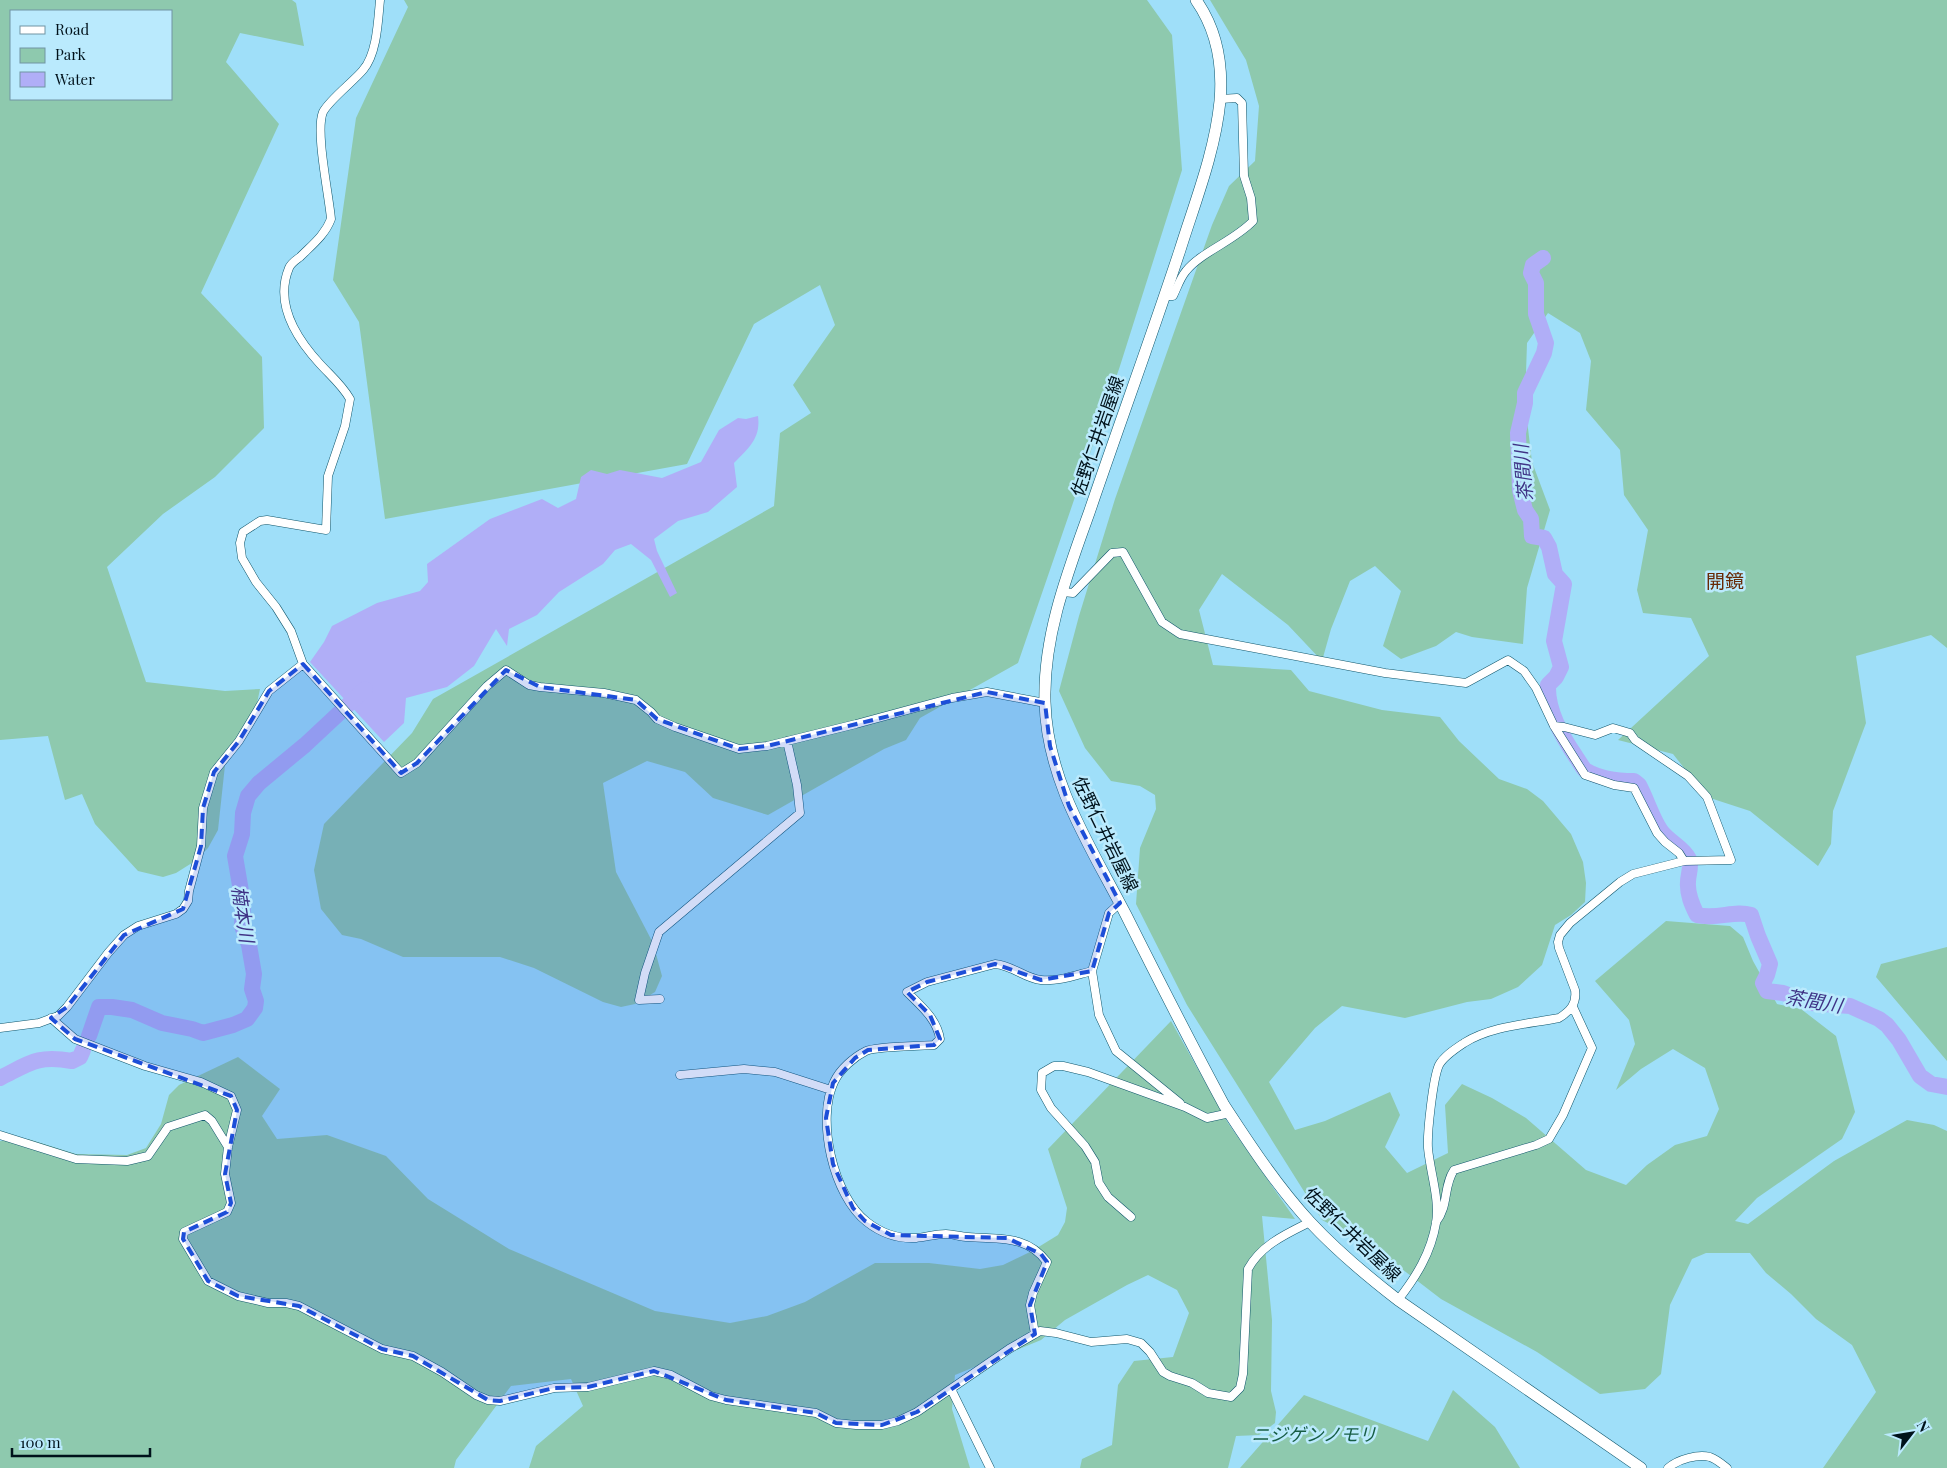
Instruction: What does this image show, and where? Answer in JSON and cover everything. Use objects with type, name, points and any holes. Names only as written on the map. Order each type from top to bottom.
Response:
[{"type":"main road","name":"佐野仁井岩屋線","points":[[1196,0],[1210,24],[1220,64],[1220,98],[1217,122],[1202,180],[1164,296],[1078,542],[1050,638],[1046,660],[1045,703],[1050,746],[1055,767],[1069,806],[1202,1065],[1253,1149],[1310,1222],[1367,1275],[1398,1300],[1641,1468]]},
{"type":"street","points":[[380,0],[371,59],[322,113],[322,147],[331,219],[328,228],[319,239],[289,266],[284,289],[284,302],[289,320],[305,348],[344,389],[350,399],[345,426],[328,476],[326,530],[267,520],[260,521],[243,532],[240,543],[242,558],[256,582],[291,631],[303,664],[401,773],[417,763],[487,686],[506,670],[529,685],[540,688],[604,693],[636,700],[657,719],[733,748],[767,746],[952,698],[987,692],[1045,703]]},
{"type":"street","points":[[1164,296],[1173,296],[1186,271],[1244,230],[1253,220],[1252,198],[1244,176],[1242,103],[1236,98],[1220,98]]},
{"type":"street","points":[[1063,592],[1073,593],[1112,553],[1123,552],[1162,622],[1180,634],[1385,673],[1466,683],[1508,660],[1524,671],[1536,688],[1554,726],[1585,775],[1614,786],[1634,788],[1657,833],[1688,861]]},
{"type":"street","points":[[0,1028],[39,1023],[58,1016],[124,935],[138,926],[176,914],[183,909],[188,901],[201,846],[203,808],[214,772],[239,741],[269,691],[303,664]]},
{"type":"street","points":[[1398,1300],[1417,1275],[1428,1251],[1436,1222],[1435,1196],[1428,1146],[1434,1078],[1439,1064],[1449,1053],[1466,1042],[1496,1030],[1559,1018],[1573,1007],[1576,997],[1575,990],[1559,948],[1560,935],[1570,923],[1620,882],[1633,874],[1688,861],[1731,860],[1707,798],[1688,776],[1636,740],[1630,733],[1613,728],[1595,735],[1554,726]]},
{"type":"street","points":[[660,1000],[639,1000],[645,973],[659,932],[800,813],[787,741]]},
{"type":"street","points":[[1120,903],[1108,914],[1092,971],[1099,1015],[1116,1051],[1185,1107]]},
{"type":"street","points":[[1035,1334],[1030,1305],[1033,1293],[1048,1262],[1041,1254],[1007,1238],[945,1234],[913,1238],[891,1235],[865,1221],[853,1208],[833,1164],[829,1148],[826,1118],[831,1090],[839,1074],[855,1058],[868,1050],[934,1045],[940,1039],[939,1030],[930,1015],[907,992],[927,982],[996,964],[1007,965],[1041,980],[1058,979],[1092,971]]},
{"type":"street","points":[[1436,1222],[1443,1213],[1448,1178],[1454,1170],[1536,1145],[1549,1139],[1563,1115],[1592,1048],[1573,1007]]},
{"type":"street","points":[[51,1018],[75,1039],[145,1066],[201,1082],[231,1096],[237,1110],[228,1147],[225,1174],[231,1202],[227,1212],[184,1232],[183,1239],[208,1281],[238,1296],[268,1303],[286,1303],[299,1306],[382,1349],[413,1356],[442,1372],[476,1395],[488,1400],[500,1401],[554,1388],[588,1387],[654,1371],[671,1375],[711,1396],[726,1400],[816,1413],[836,1423],[882,1425],[898,1421],[917,1412],[1009,1349],[1040,1331],[1091,1342],[1127,1339],[1141,1343],[1150,1352],[1163,1372],[1192,1383],[1208,1393],[1231,1397],[1240,1388],[1243,1374],[1248,1269],[1254,1257],[1266,1246],[1310,1222]]},
{"type":"street","points":[[1131,1217],[1108,1197],[1099,1183],[1095,1162],[1085,1146],[1051,1108],[1041,1090],[1042,1074],[1054,1066],[1063,1066],[1088,1072],[1185,1107],[1207,1118],[1230,1113]]},
{"type":"street","points":[[680,1075],[744,1069],[774,1072],[831,1090]]},
{"type":"street","points":[[0,1135],[76,1159],[127,1161],[148,1156],[168,1127],[205,1115],[212,1122],[228,1147]]},
{"type":"street","points":[[951,1389],[990,1468]]},
{"type":"street","points":[[1668,1468],[1688,1458],[1700,1456],[1712,1458],[1727,1468]]},
{"type":"highlighted area","points":[[303,664],[401,773],[417,763],[506,670],[540,687],[636,700],[657,719],[739,749],[767,746],[987,692],[1045,703],[1050,746],[1069,806],[1120,903],[1109,913],[1092,971],[1041,980],[995,964],[927,982],[907,992],[930,1015],[940,1039],[934,1045],[868,1050],[855,1058],[833,1083],[826,1118],[833,1164],[853,1208],[865,1221],[891,1235],[1007,1238],[1041,1254],[1047,1262],[1030,1305],[1035,1334],[917,1412],[882,1425],[836,1423],[816,1413],[726,1400],[654,1371],[588,1387],[554,1388],[500,1401],[488,1400],[413,1356],[382,1349],[299,1306],[238,1296],[208,1281],[183,1239],[184,1232],[227,1212],[231,1203],[225,1174],[237,1110],[231,1096],[75,1039],[51,1018],[67,1007],[124,935],[183,909],[201,846],[203,808],[214,772],[239,741],[269,691]]},
{"type":"green space","points":[[0,0],[292,0],[296,3],[304,46],[240,33],[226,62],[279,124],[201,293],[262,357],[264,428],[215,477],[163,514],[107,567],[146,682],[225,691],[260,689],[256,708],[226,756],[218,830],[208,848],[195,861],[176,873],[163,877],[138,871],[95,824],[82,794],[65,800],[48,736],[0,740]]},
{"type":"green space","points":[[404,0],[1147,0],[1172,35],[1182,170],[1120,366],[1018,663],[920,718],[906,740],[884,749],[768,815],[713,798],[685,772],[647,761],[603,783],[616,872],[653,943],[662,976],[655,992],[635,1004],[621,1007],[603,1002],[534,968],[500,957],[403,957],[361,939],[342,935],[321,909],[314,870],[324,824],[412,733],[433,699],[774,506],[780,433],[811,413],[793,385],[835,325],[820,285],[754,324],[687,464],[385,519],[359,322],[333,280],[356,118],[408,7]]},
{"type":"green space","points":[[1210,0],[1947,0],[1947,648],[1931,635],[1856,656],[1866,723],[1833,811],[1831,844],[1818,866],[1750,811],[1707,797],[1673,754],[1618,740],[1709,656],[1691,618],[1643,613],[1637,590],[1648,530],[1624,495],[1620,450],[1586,410],[1591,361],[1580,333],[1548,313],[1527,343],[1525,403],[1532,462],[1550,510],[1527,588],[1523,644],[1472,637],[1456,632],[1436,646],[1401,659],[1383,646],[1401,591],[1375,566],[1350,581],[1331,629],[1322,661],[1288,625],[1222,574],[1199,610],[1213,665],[1291,670],[1309,691],[1382,710],[1440,717],[1459,741],[1499,779],[1527,789],[1543,801],[1571,834],[1583,862],[1586,883],[1585,902],[1571,915],[1555,925],[1542,965],[1518,987],[1491,999],[1467,1002],[1405,1018],[1342,1006],[1315,1028],[1269,1082],[1295,1130],[1325,1121],[1390,1092],[1400,1115],[1385,1147],[1407,1173],[1448,1153],[1445,1105],[1462,1084],[1492,1098],[1526,1118],[1586,1170],[1626,1185],[1647,1165],[1675,1145],[1707,1136],[1719,1109],[1705,1068],[1673,1049],[1641,1069],[1616,1090],[1635,1044],[1629,1020],[1595,981],[1666,921],[1730,926],[1743,937],[1753,961],[1777,1004],[1801,1009],[1836,1036],[1855,1112],[1842,1139],[1757,1198],[1735,1221],[1748,1224],[1834,1161],[1907,1120],[1934,1125],[1947,1131],[1947,1468],[1823,1468],[1876,1392],[1852,1345],[1816,1319],[1766,1273],[1750,1253],[1706,1253],[1692,1259],[1670,1305],[1661,1374],[1645,1389],[1600,1394],[1537,1352],[1441,1299],[1372,1246],[1322,1220],[1187,1005],[1136,904],[1140,848],[1156,809],[1155,795],[1140,786],[1111,781],[1085,748],[1059,691],[1079,616],[1115,499],[1212,225],[1229,186],[1255,161],[1259,106],[1246,60]]},
{"type":"green space","points":[[1947,947],[1947,1061],[1876,977],[1881,964]]},
{"type":"green space","points":[[1171,1021],[1228,1123],[1295,1219],[1262,1216],[1272,1320],[1271,1391],[1276,1412],[1275,1423],[1259,1435],[1236,1436],[1228,1468],[1080,1468],[1082,1459],[1112,1445],[1118,1385],[1134,1361],[1173,1357],[1189,1313],[1177,1290],[1148,1275],[1065,1320],[1041,1340],[955,1375],[952,1409],[970,1468],[529,1468],[536,1446],[583,1406],[571,1379],[511,1386],[456,1460],[454,1468],[0,1468],[0,1141],[28,1139],[76,1154],[127,1155],[146,1148],[161,1124],[169,1095],[179,1085],[238,1057],[280,1089],[262,1116],[277,1139],[327,1135],[386,1156],[428,1199],[509,1249],[655,1311],[730,1323],[767,1316],[805,1302],[875,1263],[929,1263],[980,1269],[1003,1265],[1032,1251],[1058,1235],[1065,1222],[1067,1208],[1048,1149]]},
{"type":"green space","name":"ニジゲンノモリ","points":[[1453,1390],[1495,1427],[1520,1468],[1240,1468],[1304,1395],[1428,1441]]},
{"type":"water","points":[[758,416],[755,437],[749,448],[734,463],[737,487],[708,512],[678,521],[654,539],[657,551],[677,593],[670,597],[651,560],[631,544],[615,550],[603,564],[559,592],[537,615],[509,629],[507,646],[496,629],[474,666],[447,687],[406,698],[404,723],[384,742],[310,662],[324,642],[332,626],[377,603],[420,591],[428,582],[427,564],[490,519],[542,499],[558,508],[576,499],[581,477],[591,470],[607,474],[620,470],[662,478],[701,462],[719,430],[738,418],[746,419]]},
{"type":"waterway","name":"茶間川","points":[[1543,258],[1533,265],[1531,273],[1536,283],[1536,314],[1546,343],[1544,353],[1525,393],[1525,403],[1518,433],[1520,490],[1525,510],[1531,519],[1532,536],[1544,538],[1549,547],[1555,574],[1564,584],[1554,641],[1561,667],[1556,677],[1548,685],[1550,704],[1561,732],[1585,770],[1597,776],[1622,781],[1634,781],[1639,785],[1661,831],[1689,859],[1688,891],[1697,915],[1751,915],[1770,964],[1763,983],[1767,991],[1783,993],[1811,1003],[1850,1006],[1879,1019],[1887,1025],[1899,1040],[1920,1076],[1931,1084],[1947,1087]]},
{"type":"waterway","name":"楠本川","points":[[89,1036],[99,1007],[132,1010],[162,1023],[203,1033],[247,1019],[255,1008],[256,1001],[252,989],[254,974],[249,945],[242,926],[243,903],[235,856],[242,834],[243,813],[248,796],[259,783],[305,745],[365,689]]},
{"type":"waterway","name":"楠本川","points":[[0,1078],[27,1064],[42,1060],[60,1059],[72,1061],[80,1057],[83,1050]]},
{"type":"district","name":"開鏡","points":[[1725,580]]}]
